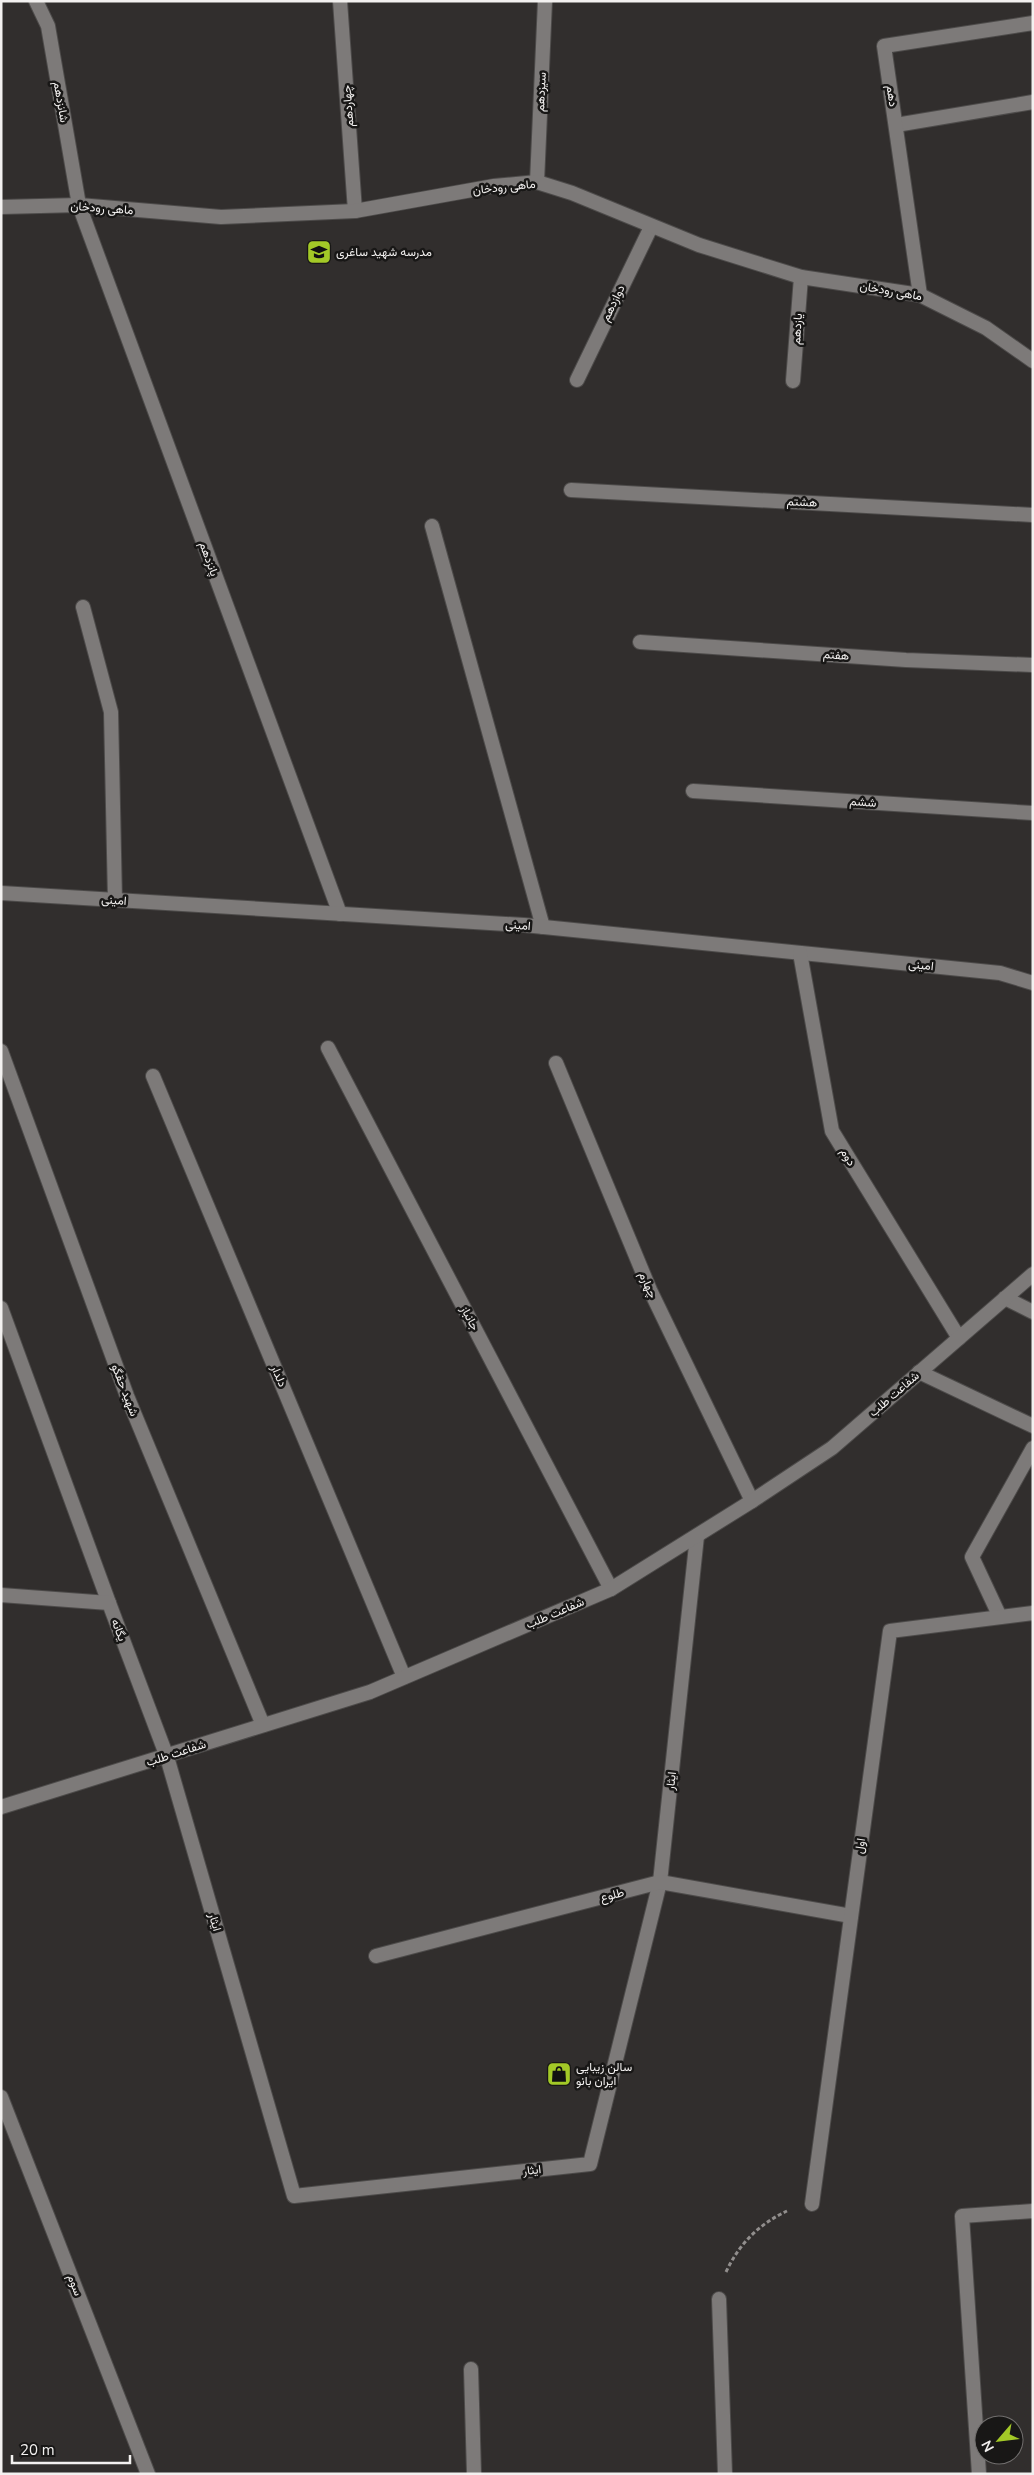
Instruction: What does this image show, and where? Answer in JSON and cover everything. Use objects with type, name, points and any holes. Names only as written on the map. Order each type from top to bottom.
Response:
[{"type":"street","name":"شانزدهم","points":[[36,1],[48,26],[79,205]]},
{"type":"street","name":"چهاردهم","points":[[340,1],[355,211]]},
{"type":"street","name":"سیزدهم","points":[[537,182],[545,1]]},
{"type":"street","name":"دهم","points":[[920,295],[884,46],[1033,23]]},
{"type":"street","points":[[896,125],[1033,102]]},
{"type":"street","name":"ماهی رودخان","points":[[1,208],[79,205],[221,217],[355,211],[494,186],[537,182],[572,193],[651,227],[699,245],[801,277],[920,295],[986,328],[1033,361]]},
{"type":"street","name":"پانزدهم","points":[[79,205],[340,914]]},
{"type":"street","name":"دوازدهم","points":[[576,380],[651,227]]},
{"type":"street","name":"یازدهم","points":[[793,381],[801,277]]},
{"type":"street","name":"هشتم","points":[[571,490],[1033,514]]},
{"type":"street","points":[[432,526],[543,927]]},
{"type":"street","points":[[83,607],[111,712],[115,900]]},
{"type":"street","name":"هفتم","points":[[640,642],[906,660],[1033,665]]},
{"type":"street","name":"ششم","points":[[693,791],[1033,813]]},
{"type":"street","name":"امینی","points":[[1,893],[543,927],[1000,973],[1033,983]]},
{"type":"street","name":"دوم","points":[[800,953],[832,1131],[959,1338]]},
{"type":"street","name":"جانباز","points":[[328,1048],[611,1589]]},
{"type":"street","name":"شهید حقگو","points":[[1,1051],[127,1396],[263,1725]]},
{"type":"street","name":"چهارم","points":[[556,1063],[650,1290],[752,1501]]},
{"type":"street","name":"دلدار","points":[[153,1076],[404,1677]]},
{"type":"street","name":"شفاعت طلب","points":[[1,1807],[167,1757],[370,1692],[611,1589],[752,1501],[832,1448],[1033,1274]]},
{"type":"street","points":[[1005,1298],[1033,1312]]},
{"type":"street","points":[[1,1308],[109,1604]]},
{"type":"street","points":[[919,1372],[1033,1426]]},
{"type":"street","points":[[1000,1617],[972,1558],[1033,1448]]},
{"type":"street","name":"ایثار","points":[[167,1757],[294,2196],[590,2164],[660,1882],[696,1536]]},
{"type":"street","name":"یگانه","points":[[1,1595],[109,1604],[167,1757]]},
{"type":"street","name":"اول","points":[[812,2204],[890,1631],[1033,1613]]},
{"type":"street","name":"طلوع","points":[[376,1956],[660,1882],[851,1916]]},
{"type":"street","name":"سوم","points":[[1,2097],[148,2474]]},
{"type":"street","points":[[979,2474],[962,2216],[1033,2211]]},
{"type":"street","points":[[718,2300],[725,2474]]},
{"type":"street","points":[[471,2369],[474,2474]]},
{"type":"path","points":[[718,2300],[723,2280],[742,2244],[774,2218],[792,2209],[812,2204]]},
{"type":"place","name":"مدرسه شهید ساغری","points":[[319,252]]},
{"type":"place","name":"سالن زیبایی ایران بانو","points":[[559,2074]]}]
